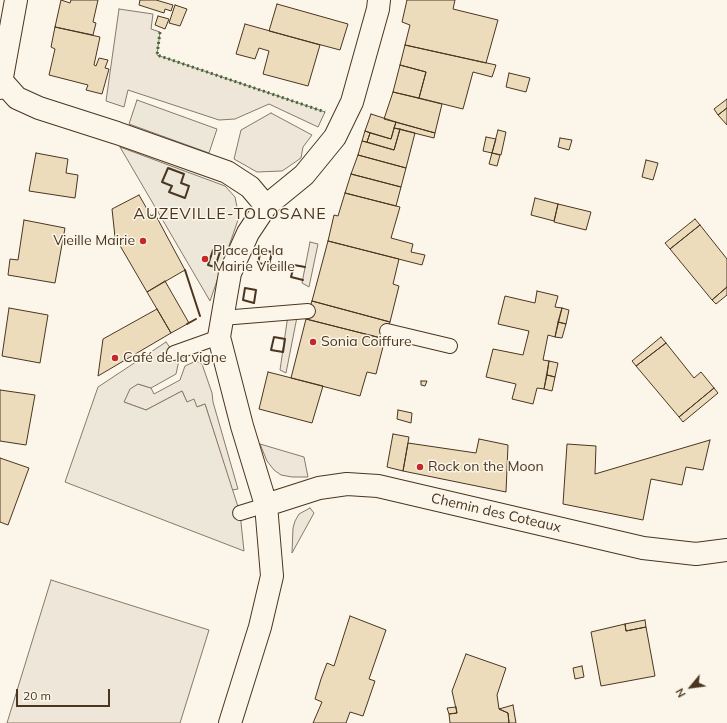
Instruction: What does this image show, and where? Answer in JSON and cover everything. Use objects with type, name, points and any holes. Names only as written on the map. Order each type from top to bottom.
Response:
[{"type":"street","points":[[16,0],[0,82],[17,98],[39,108],[117,133],[227,172],[250,187],[266,206]]},
{"type":"street","points":[[230,723],[260,627],[272,576],[266,505],[242,426],[220,327],[230,273],[248,233],[266,206],[304,175],[335,137],[352,102],[378,9],[379,0]]},
{"type":"street","name":"Chemin des Coteaux","points":[[266,505],[319,488],[348,484],[378,486],[642,548],[696,554],[727,550]]},
{"type":"lane","points":[[174,353],[220,327],[308,311]]},
{"type":"lane","points":[[387,331],[450,346]]},
{"type":"lane","points":[[240,513],[266,505]]},
{"type":"shaded area","points":[[119,9],[153,14],[151,29],[160,32],[157,55],[325,112],[318,127],[269,104],[235,119],[219,120],[128,90],[124,107],[106,101]]},
{"type":"shaded area","points":[[137,100],[217,129],[209,153],[129,124]]},
{"type":"shaded area","points":[[271,113],[312,135],[303,147],[301,158],[288,167],[282,171],[257,172],[234,159],[241,130]]},
{"type":"shaded area","name":"Place de la Mairie Vieille","points":[[120,147],[225,186],[235,197],[239,217],[210,301]]},
{"type":"shaded area","points":[[310,242],[318,244],[309,287],[302,283]]},
{"type":"shaded area","points":[[288,315],[297,317],[286,373],[280,370]]},
{"type":"shaded area","points":[[166,342],[179,360],[176,374],[151,388],[138,384],[130,389],[124,402],[146,410],[182,391],[187,402],[194,399],[197,407],[205,404],[240,513],[244,551],[65,482],[98,387]]},
{"type":"shaded area","points":[[196,361],[202,364],[212,393],[213,402],[238,489],[232,490],[205,404],[197,407],[187,402],[182,391],[146,410],[124,402],[129,388],[138,384],[151,388],[154,394],[180,380],[185,366]]},
{"type":"shaded area","points":[[260,444],[304,457],[308,477],[281,475],[274,470],[267,461]]},
{"type":"shaded area","points":[[310,508],[314,513],[292,553],[293,528],[295,521],[299,514]]},
{"type":"shaded area","points":[[51,580],[209,630],[180,723],[7,723]]},
{"type":"building","points":[[61,0],[70,3],[71,0],[98,0],[93,22],[96,23],[93,35],[55,27]]},
{"type":"building","points":[[140,0],[156,0],[173,5],[171,11],[165,9],[164,13],[139,5]]},
{"type":"building","points":[[407,0],[455,0],[453,9],[498,20],[486,63],[405,45],[410,25],[402,22]]},
{"type":"building","points":[[277,4],[348,24],[340,50],[269,31]]},
{"type":"building","points":[[175,5],[187,9],[180,26],[169,23]]},
{"type":"building","points":[[158,16],[169,19],[165,29],[155,25]]},
{"type":"building","points":[[245,24],[320,45],[308,86],[263,74],[269,51],[259,48],[255,59],[236,54]]},
{"type":"building","points":[[55,27],[100,37],[94,65],[96,66],[99,58],[108,60],[105,68],[109,69],[102,94],[86,90],[88,85],[49,75],[55,49],[51,47]]},
{"type":"building","points":[[405,45],[496,65],[492,77],[473,72],[463,109],[419,98],[426,72],[400,65]]},
{"type":"building","points":[[400,65],[426,72],[419,98],[393,92]]},
{"type":"building","points":[[509,73],[530,78],[526,92],[506,87]]},
{"type":"building","points":[[393,92],[442,104],[435,133],[384,119]]},
{"type":"building","points":[[727,99],[727,108],[718,115],[714,109]]},
{"type":"building","points":[[727,108],[727,125],[718,115]]},
{"type":"building","points":[[371,114],[396,122],[391,139],[365,131]]},
{"type":"building","points":[[396,122],[435,133],[434,138],[394,128]]},
{"type":"building","points":[[394,128],[400,129],[394,150],[367,142],[370,133],[391,139]]},
{"type":"building","points":[[400,129],[415,133],[406,168],[358,155],[362,141],[394,150]]},
{"type":"building","points":[[498,130],[506,132],[501,155],[492,153]]},
{"type":"building","points":[[365,131],[370,133],[367,142],[362,141]]},
{"type":"building","points":[[486,137],[496,139],[492,153],[483,151]]},
{"type":"building","points":[[560,138],[572,140],[569,150],[558,147]]},
{"type":"building","points":[[36,153],[68,159],[66,173],[78,175],[75,198],[29,191]]},
{"type":"building","points":[[492,153],[500,155],[497,166],[489,164]]},
{"type":"building","points":[[358,155],[406,168],[401,187],[351,174]]},
{"type":"building","points":[[646,160],[658,163],[653,180],[642,177]]},
{"type":"building","points":[[351,174],[401,187],[396,206],[345,193]]},
{"type":"building","points":[[345,193],[400,207],[391,238],[413,244],[411,252],[425,255],[422,265],[328,241],[334,215],[338,216]]},
{"type":"building","name":"Vieille Mairie","points":[[139,195],[151,216],[155,214],[185,270],[147,292],[115,237],[112,209]]},
{"type":"building","points":[[535,198],[558,204],[554,221],[531,215]]},
{"type":"building","points":[[558,204],[591,212],[586,230],[554,222]]},
{"type":"building","points":[[695,219],[700,225],[670,249],[665,243]]},
{"type":"building","points":[[24,220],[65,228],[55,283],[8,275],[10,259],[18,260]]},
{"type":"building","points":[[700,225],[727,259],[727,287],[712,300],[670,249]]},
{"type":"building","points":[[328,241],[399,259],[393,284],[399,286],[390,322],[312,301]]},
{"type":"building","points":[[165,281],[189,323],[171,333],[147,292]]},
{"type":"building","points":[[727,287],[727,295],[716,304],[712,300]]},
{"type":"building","points":[[537,291],[558,296],[555,307],[562,308],[555,337],[548,335],[543,360],[549,361],[544,389],[537,388],[533,404],[512,399],[516,384],[486,377],[493,349],[523,355],[529,331],[498,324],[505,296],[535,303]]},
{"type":"building","points":[[312,301],[390,322],[385,339],[306,319]]},
{"type":"building","points":[[9,308],[48,315],[40,363],[2,356]]},
{"type":"building","points":[[562,308],[569,310],[566,324],[558,322]]},
{"type":"building","name":"Café de la vigne","points":[[157,309],[171,333],[98,376],[103,339]]},
{"type":"building","points":[[306,319],[385,339],[376,374],[367,372],[360,396],[291,378]]},
{"type":"building","points":[[558,322],[566,324],[562,338],[555,337]]},
{"type":"building","points":[[661,337],[666,343],[636,366],[632,361]]},
{"type":"building","points":[[666,343],[694,378],[701,372],[714,388],[679,417],[636,366]]},
{"type":"building","points":[[549,361],[558,363],[555,377],[547,375]]},
{"type":"building","points":[[268,372],[323,386],[312,423],[259,409]]},
{"type":"building","points":[[547,375],[555,377],[552,391],[544,389]]},
{"type":"building","points":[[421,381],[427,381],[425,386],[421,385]]},
{"type":"building","points":[[714,388],[718,393],[683,422],[679,417]]},
{"type":"building","points":[[0,390],[35,395],[26,445],[0,441]]},
{"type":"building","points":[[398,410],[412,413],[411,423],[397,419]]},
{"type":"building","points":[[393,434],[409,437],[403,471],[387,467]]},
{"type":"building","points":[[479,439],[508,445],[506,492],[403,471],[408,443],[476,453]]},
{"type":"building","points":[[710,440],[703,470],[686,467],[682,485],[651,479],[643,520],[563,504],[567,444],[596,446],[595,474]]},
{"type":"building","points":[[0,458],[29,468],[8,525],[0,522]]},
{"type":"building","points":[[350,616],[386,630],[369,679],[375,681],[363,716],[350,712],[346,723],[313,723],[322,702],[315,699],[321,679],[327,663],[334,666]]},
{"type":"building","points":[[645,620],[646,627],[626,631],[625,624]]},
{"type":"building","points":[[625,624],[626,631],[646,627],[655,676],[601,686],[591,632]]},
{"type":"building","points":[[466,654],[506,668],[497,695],[499,709],[508,713],[509,723],[450,723],[449,714],[457,713],[452,691]]},
{"type":"building","points":[[582,666],[584,677],[575,679],[573,668]]},
{"type":"building","points":[[513,705],[516,723],[509,723],[508,713],[499,709]]},
{"type":"building","points":[[456,707],[457,713],[449,714],[447,708]]},
{"type":"hedge","points":[[160,32],[157,55],[325,112]]},
{"type":"wall","points":[[168,168],[184,174],[181,183],[189,186],[185,198],[169,192],[172,186],[162,182],[168,168]]},
{"type":"wall","points":[[213,250],[220,252],[215,267],[208,265],[213,250]]},
{"type":"wall","points":[[261,250],[272,252],[269,265],[258,263],[261,250]]},
{"type":"wall","points":[[303,280],[291,277],[294,265],[305,267]]},
{"type":"wall","points":[[185,270],[200,316]]},
{"type":"wall","points":[[245,288],[256,290],[254,303],[243,300],[245,288]]},
{"type":"wall","points":[[187,324],[196,319]]},
{"type":"wall","points":[[274,337],[285,339],[283,352],[271,350],[274,337]]},
{"type":"place","name":"Vieille Mairie","points":[[143,241]]},
{"type":"place","name":"Place de la Mairie Vieille","points":[[205,259]]},
{"type":"place","name":"Sonia Coiffure","points":[[313,342]]},
{"type":"place","name":"Café de la vigne","points":[[115,358]]},
{"type":"place","name":"Rock on the Moon","points":[[420,467]]},
{"type":"district","name":"AUZEVILLE-TOLOSANE","points":[[230,214]]}]
